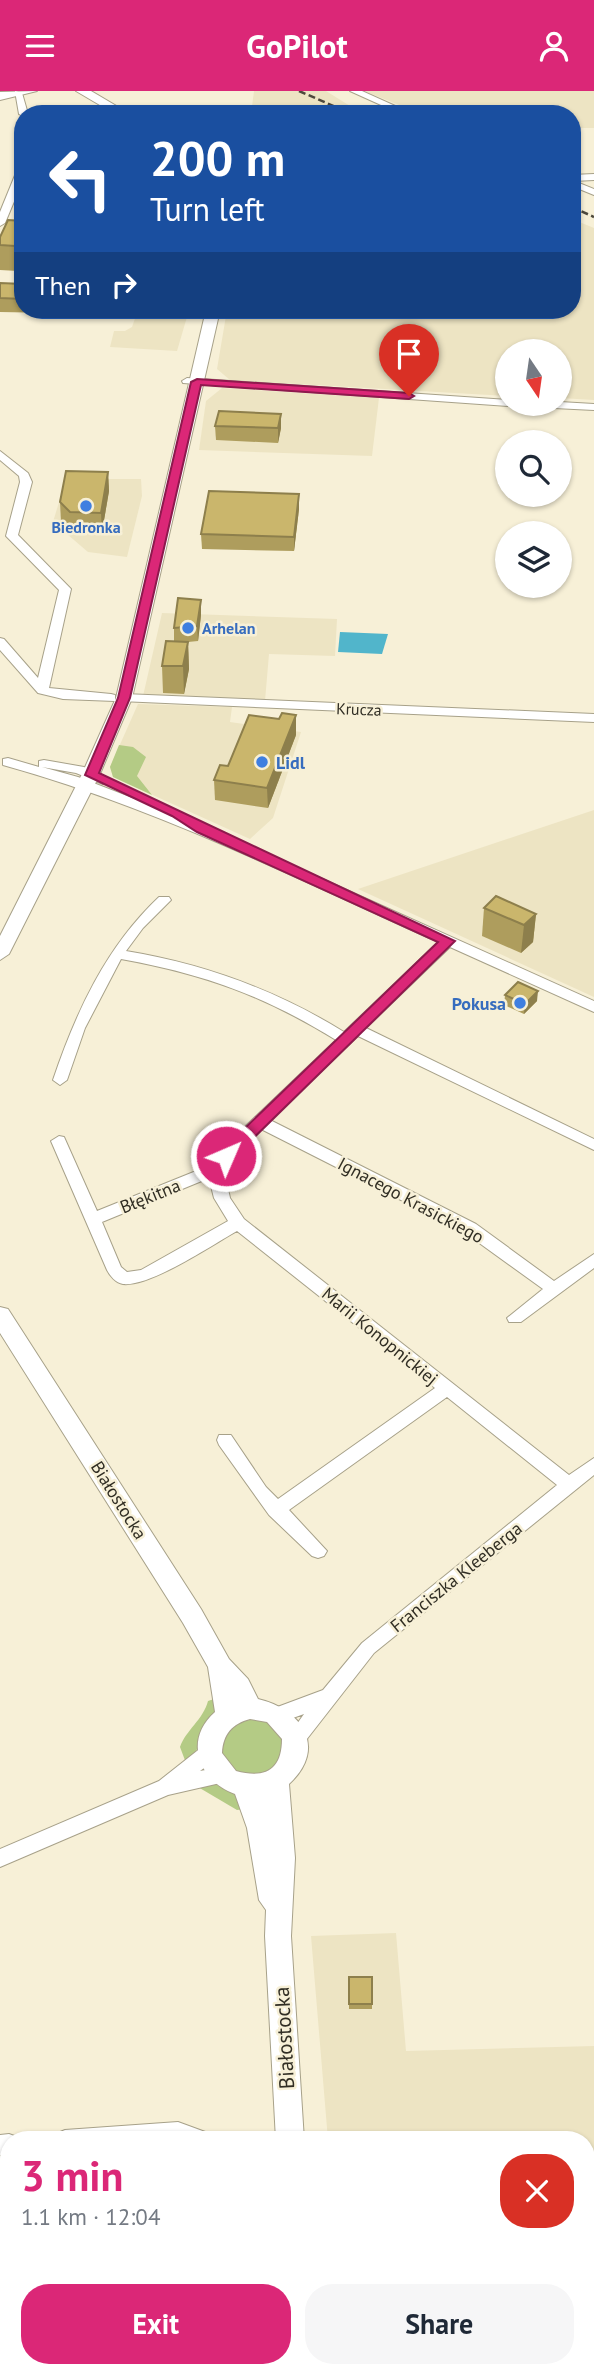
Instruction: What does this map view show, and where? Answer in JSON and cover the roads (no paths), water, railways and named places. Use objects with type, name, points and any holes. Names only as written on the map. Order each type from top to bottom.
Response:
[{"type":"main road","points":[[0,96],[31,91]]},
{"type":"main road","points":[[82,91],[108,105]]},
{"type":"main road","points":[[94,91],[120,105]]},
{"type":"main road","points":[[192,381],[202,319]]},
{"type":"main road","points":[[0,954],[117,698],[192,381],[210,319]]},
{"type":"main road","points":[[0,922],[82,777]]},
{"type":"main road","name":"Białostocka","points":[[0,1305],[15,1336]]},
{"type":"main road","name":"Białostocka","points":[[0,1315],[191,1615],[220,1666],[239,1712]]},
{"type":"main road","points":[[239,1712],[279,1715],[287,1721],[296,1738],[294,1761],[276,1780],[234,1780],[209,1752],[212,1732],[239,1712]]},
{"type":"main road","name":"Białostocka","points":[[234,1780],[260,1828],[278,1936],[289,2131]]},
{"type":"main road","name":"Białostocka","points":[[276,1780],[282,1858],[278,1936]]},
{"type":"street","points":[[354,91],[387,105]]},
{"type":"street","points":[[18,93],[21,105]]},
{"type":"street","points":[[0,223],[14,190]]},
{"type":"street","points":[[192,381],[495,402]]},
{"type":"street","points":[[572,406],[594,407]]},
{"type":"street","points":[[0,453],[24,475],[26,482],[12,536],[65,589],[42,690]]},
{"type":"street","points":[[0,642],[42,690]]},
{"type":"street","name":"Krucza","points":[[42,690],[63,695],[117,698],[594,718]]},
{"type":"street","points":[[4,762],[82,777],[594,1007]]},
{"type":"street","points":[[60,1080],[78,1028],[117,954],[138,925],[164,900]]},
{"type":"street","name":"Błękitna","points":[[93,1219],[216,1169],[448,941]]},
{"type":"street","points":[[117,954],[168,963],[224,980],[284,1003],[594,1145]]},
{"type":"street","name":"Ignacego Krasickiego","points":[[261,1122],[470,1228],[554,1289]]},
{"type":"street","points":[[59,1141],[116,1270],[124,1278],[133,1279],[238,1223]]},
{"type":"street","name":"Marii Konopnickiej","points":[[216,1169],[219,1192],[225,1207],[238,1223],[569,1485]]},
{"type":"street","points":[[515,1318],[594,1260]]},
{"type":"street","points":[[275,1510],[446,1389]]},
{"type":"street","points":[[225,1440],[275,1510],[318,1551]]},
{"type":"street","name":"Franciszka Kleeberga","points":[[296,1738],[368,1648],[594,1465]]},
{"type":"street","name":"Franciszka Kleeberga","points":[[279,1715],[327,1697]]},
{"type":"street","points":[[0,1858],[166,1787],[209,1752]]},
{"type":"street","points":[[166,1787],[234,1780]]},
{"type":"water","points":[[340,632],[388,634],[382,654],[338,652]]},
{"type":"railway","points":[[299,91],[331,105]]},
{"type":"railway","points":[[581,211],[594,217]]},
{"type":"place","name":"Biedronka","points":[[86,506]]},
{"type":"place","name":"Arhelan","points":[[188,628]]},
{"type":"place","name":"Lidl","points":[[262,762]]},
{"type":"place","name":"Pokusa","points":[[520,1003]]}]
